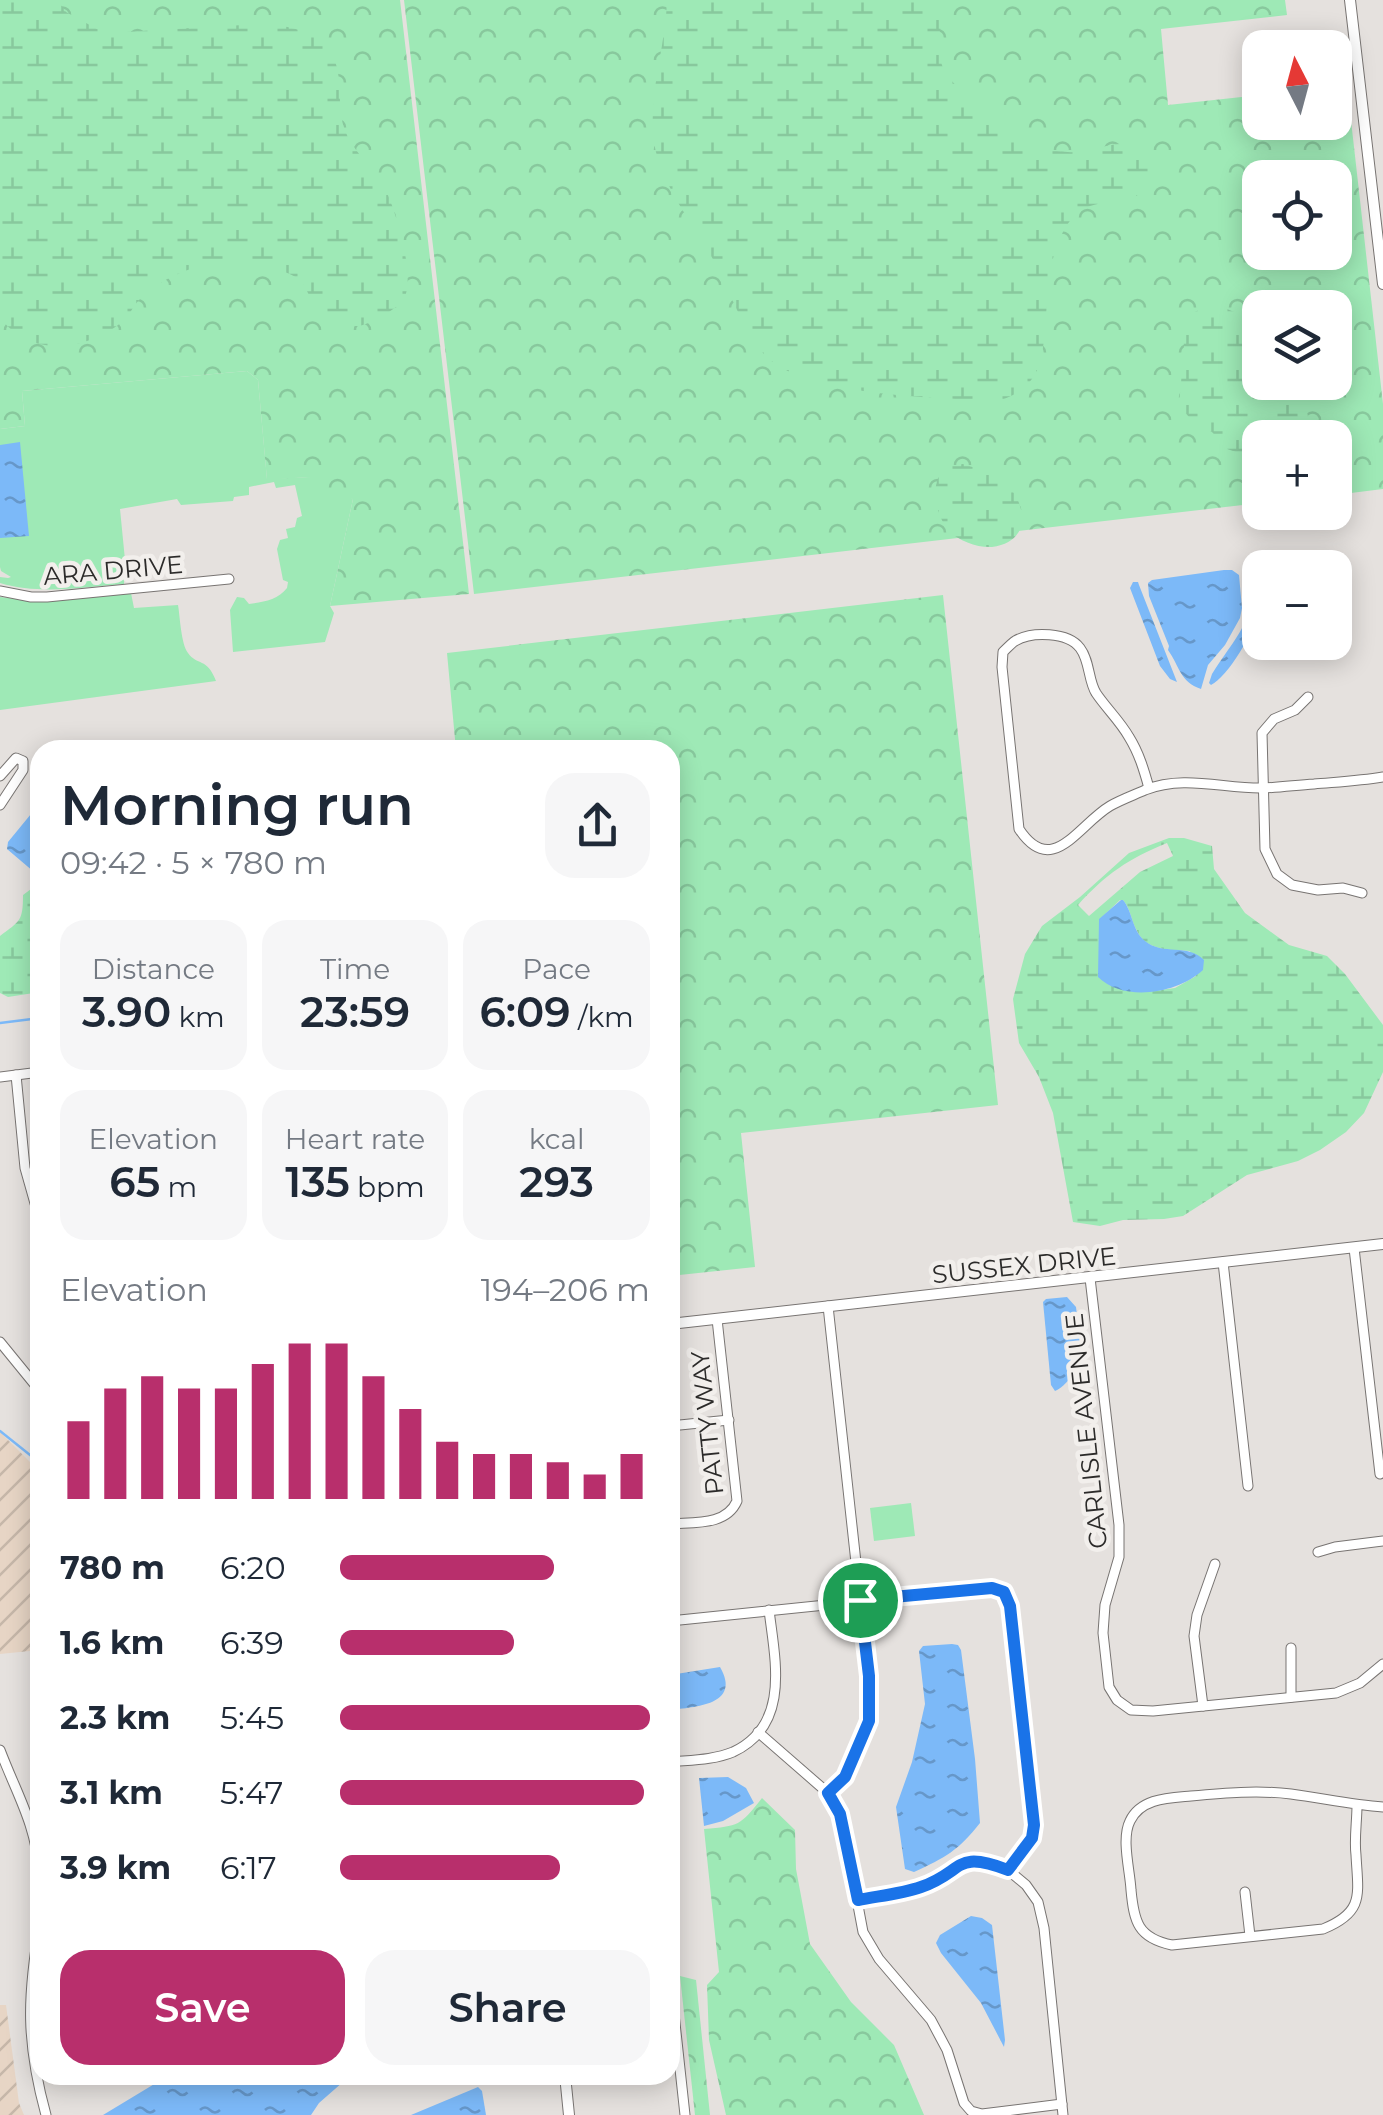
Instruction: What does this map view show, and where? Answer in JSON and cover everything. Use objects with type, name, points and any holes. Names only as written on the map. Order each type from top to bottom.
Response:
[{"type":"street","points":[[1350,0],[1383,284]]},
{"type":"street","name":"ARA DRIVE","points":[[0,591],[48,597],[229,580]]},
{"type":"street","points":[[1149,788],[1140,756],[1093,688],[1079,646],[1068,637],[1053,635],[1014,642],[1003,652],[1019,828],[1028,843],[1039,850],[1054,850],[1068,843],[1110,806],[1149,788],[1180,782],[1263,788],[1382,778]]},
{"type":"street","points":[[1308,697],[1296,710],[1274,719],[1262,733],[1265,848],[1277,874],[1292,885],[1362,893]]},
{"type":"street","points":[[0,776],[11,761],[23,761],[23,770],[0,805]]},
{"type":"street","points":[[0,1077],[30,1073]]},
{"type":"street","points":[[16,1075],[30,1186]]},
{"type":"street","name":"SUSSEX DRIVE","points":[[680,1323],[1383,1244]]},
{"type":"street","points":[[1354,1248],[1380,1474]]},
{"type":"street","points":[[1223,1262],[1248,1486]]},
{"type":"street","name":"CARLISLE AVENUE","points":[[1090,1278],[1119,1525],[1119,1557],[1105,1605],[1103,1632],[1109,1687],[1117,1700],[1132,1710],[1203,1706]]},
{"type":"street","points":[[828,1306],[870,1688],[869,1721],[845,1777],[828,1793]]},
{"type":"street","name":"PATTY WAY","points":[[680,1523],[723,1519],[737,1502],[717,1319]]},
{"type":"street","points":[[0,1342],[30,1379]]},
{"type":"street","points":[[680,1425],[729,1420]]},
{"type":"street","points":[[1318,1552],[1383,1541]]},
{"type":"street","points":[[1215,1564],[1194,1636],[1203,1706],[1336,1692],[1360,1682],[1383,1664]]},
{"type":"street","name":"CARLISLE AVENUE","points":[[1101,1575],[1113,1579]]},
{"type":"street","points":[[680,1620],[992,1588],[1004,1592],[1010,1606],[1034,1825],[1032,1838],[1008,1870]]},
{"type":"street","points":[[680,1760],[732,1752],[758,1732],[770,1714],[776,1694],[769,1610]]},
{"type":"street","points":[[1291,1648],[1291,1697]]},
{"type":"street","points":[[758,1732],[828,1793],[840,1814],[864,1932],[879,1959],[931,2020],[947,2050],[964,2104],[982,2114],[1063,2110],[1044,1928],[1038,1902],[1026,1885],[1008,1870],[984,1861],[966,1861],[922,1887],[858,1900]]},
{"type":"street","points":[[0,1750],[30,1820]]},
{"type":"street","points":[[1358,1805],[1355,1851],[1359,1889],[1356,1906],[1344,1921],[1324,1929],[1172,1946],[1152,1941],[1140,1929],[1134,1912],[1127,1841],[1128,1825],[1137,1809],[1160,1800],[1247,1792],[1383,1807]]},
{"type":"street","points":[[1245,1892],[1250,1936]]},
{"type":"street","points":[[680,2069],[685,2115]]},
{"type":"street","points":[[38,2085],[46,2115]]},
{"type":"street","points":[[566,2085],[569,2115]]},
{"type":"shaded area","points":[[0,1432],[30,1462],[30,1651],[0,1654]]},
{"type":"shaded area","points":[[0,2005],[6,2005],[24,2115],[0,2115]]},
{"type":"green space","points":[[0,0],[400,0],[469,594],[330,606],[353,499],[313,495],[309,477],[267,480],[258,380],[247,371],[22,391],[25,426],[0,429]]},
{"type":"green space","points":[[0,0],[57,0],[66,12],[97,29],[124,32],[262,24],[299,30],[321,42],[337,68],[347,135],[382,184],[395,214],[408,278],[403,300],[369,323],[348,325],[320,314],[303,285],[290,274],[258,266],[216,264],[186,270],[166,280],[141,298],[123,321],[86,341],[43,345],[15,332],[0,319]]},
{"type":"green space","points":[[404,0],[1285,0],[1287,15],[1161,29],[1168,105],[1242,97],[1242,140],[1352,140],[1352,129],[1383,404],[1383,489],[1352,493],[1352,420],[1242,420],[1242,505],[474,594]]},
{"type":"green space","points":[[667,0],[948,0],[939,42],[943,68],[989,114],[1048,150],[1077,152],[1127,144],[1149,153],[1158,174],[1145,189],[1136,196],[1082,210],[1060,237],[1050,276],[1041,358],[1024,388],[999,401],[874,392],[808,379],[781,368],[763,353],[675,197],[656,152],[653,102]]},
{"type":"green space","points":[[1222,307],[1242,315],[1242,400],[1304,400],[1308,420],[1242,420],[1242,454],[1227,449],[1212,432],[1193,422],[1179,405],[1183,317]]},
{"type":"green space","points":[[247,371],[258,380],[267,479],[309,477],[353,499],[330,606],[334,613],[325,642],[233,652],[230,610],[237,597],[249,604],[275,598],[287,588],[277,549],[280,540],[288,538],[286,529],[295,527],[297,518],[302,516],[295,485],[276,488],[274,482],[249,487],[249,495],[234,497],[233,501],[181,505],[177,499],[120,509],[124,584],[46,589],[0,583],[0,577],[11,577],[0,567],[0,429],[25,426],[22,391]]},
{"type":"green space","points":[[963,464],[1002,479],[1019,502],[1019,531],[1005,544],[975,545],[958,538],[944,525],[937,508],[937,480],[948,468]]},
{"type":"green space","points":[[131,593],[134,608],[178,605],[186,649],[209,668],[216,681],[0,710],[0,597],[49,600]]},
{"type":"green space","points":[[943,595],[998,1105],[741,1133],[755,1267],[680,1275],[680,740],[455,740],[447,653]]},
{"type":"green space","points":[[1169,838],[1212,846],[1214,869],[1245,913],[1289,945],[1327,956],[1345,974],[1383,1025],[1383,1072],[1364,1113],[1320,1150],[1298,1161],[1247,1175],[1183,1216],[1123,1220],[1100,1226],[1073,1222],[1053,1113],[1039,1077],[1019,1043],[1013,999],[1025,954],[1042,926],[1129,853]],"holes":[[[1167,843],[1173,856],[1140,872],[1089,916],[1078,905],[1118,868]],[[1120,900],[1146,942],[1160,948],[1190,951],[1196,976],[1175,988],[1160,990],[1100,930],[1099,920]]]},
{"type":"green space","points":[[30,890],[30,994],[8,997],[0,993],[0,936],[19,920],[23,895]]},
{"type":"green space","points":[[911,1503],[915,1536],[874,1541],[870,1508]]},
{"type":"green space","points":[[762,1798],[795,1830],[796,1869],[810,1944],[851,2002],[894,2045],[924,2115],[726,2115],[709,2040],[707,1985],[719,1972],[704,1829],[738,1823]]},
{"type":"green space","points":[[680,1976],[696,1980],[710,2115],[695,2115]]},
{"type":"water","points":[[20,442],[29,536],[0,538],[0,445]]},
{"type":"water","points":[[1224,570],[1239,575],[1240,618],[1208,665],[1201,689],[1184,678],[1168,650],[1149,596],[1148,583]]},
{"type":"water","points":[[1138,582],[1177,682],[1160,666],[1130,588]]},
{"type":"water","points":[[1242,629],[1242,649],[1211,685],[1212,674]]},
{"type":"water","points":[[30,815],[30,869],[7,849],[8,842]]},
{"type":"water","points":[[1121,900],[1145,941],[1198,955],[1204,960],[1203,970],[1180,984],[1151,992],[1122,990],[1098,977],[1099,919]]},
{"type":"water","points":[[1067,1297],[1076,1307],[1082,1359],[1071,1377],[1055,1391],[1051,1385],[1043,1302]]},
{"type":"water","points":[[952,1644],[961,1650],[980,1823],[951,1852],[914,1872],[905,1869],[896,1807],[912,1762],[925,1704],[919,1651],[923,1646]]},
{"type":"water","points":[[720,1667],[725,1689],[713,1702],[680,1708],[680,1673]]},
{"type":"water","points":[[728,1777],[746,1788],[754,1803],[723,1821],[704,1826],[699,1778]]},
{"type":"water","points":[[971,1916],[992,1925],[1004,2047],[981,2003],[936,1943],[940,1935]]},
{"type":"water","points":[[153,2085],[340,2085],[311,2115],[103,2115]]},
{"type":"water","points":[[478,2087],[486,2115],[411,2115]]},
{"type":"waterway","points":[[0,1023],[30,1019]]},
{"type":"waterway","points":[[0,1431],[30,1455]]},
{"type":"route","points":[[992,1588],[1004,1592],[1010,1606],[1034,1825],[1032,1838],[1008,1870],[984,1861],[966,1861],[922,1887],[858,1900],[840,1814],[828,1793],[845,1777],[869,1721],[871,1700],[860,1600],[992,1588]]}]
